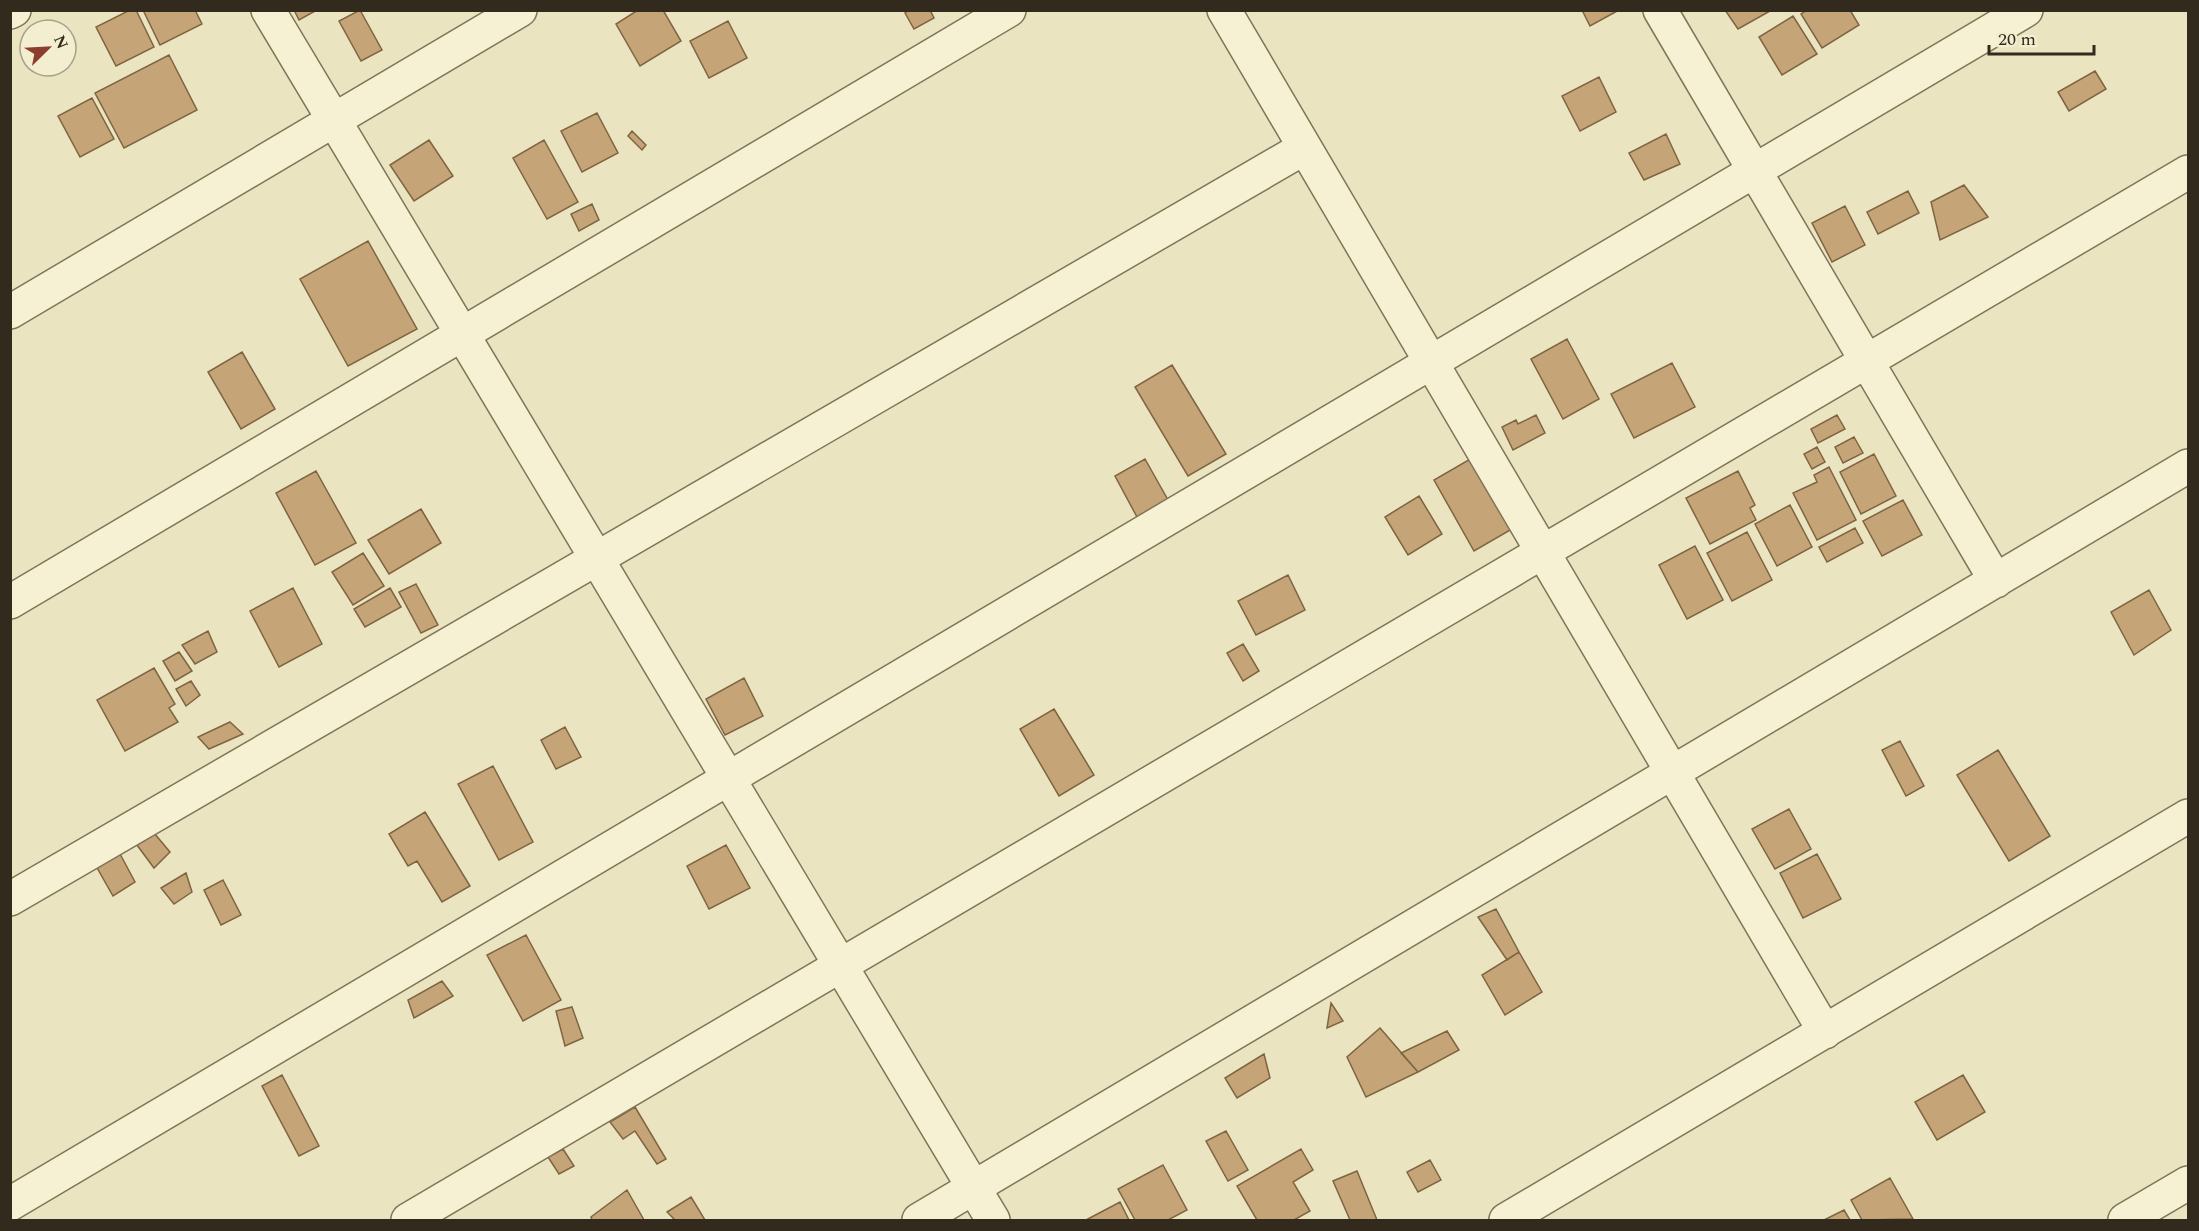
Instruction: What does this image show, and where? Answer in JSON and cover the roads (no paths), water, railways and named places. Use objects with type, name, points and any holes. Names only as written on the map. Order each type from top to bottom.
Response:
[{"type":"street","points":[[268,10],[993,1221]]},
{"type":"street","points":[[10,312],[520,10]]},
{"type":"street","points":[[1224,10],[1825,1032]]},
{"type":"street","points":[[1660,10],[1996,580]]},
{"type":"street","points":[[10,1204],[2026,10]]},
{"type":"street","points":[[10,602],[1004,12]]},
{"type":"street","points":[[10,899],[1304,148]]},
{"type":"street","points":[[408,1221],[840,964],[2188,172]]},
{"type":"street","points":[[919,1221],[2188,466]]},
{"type":"street","points":[[1506,1221],[2188,816]]},
{"type":"street","points":[[2125,1221],[2188,1183]]}]
